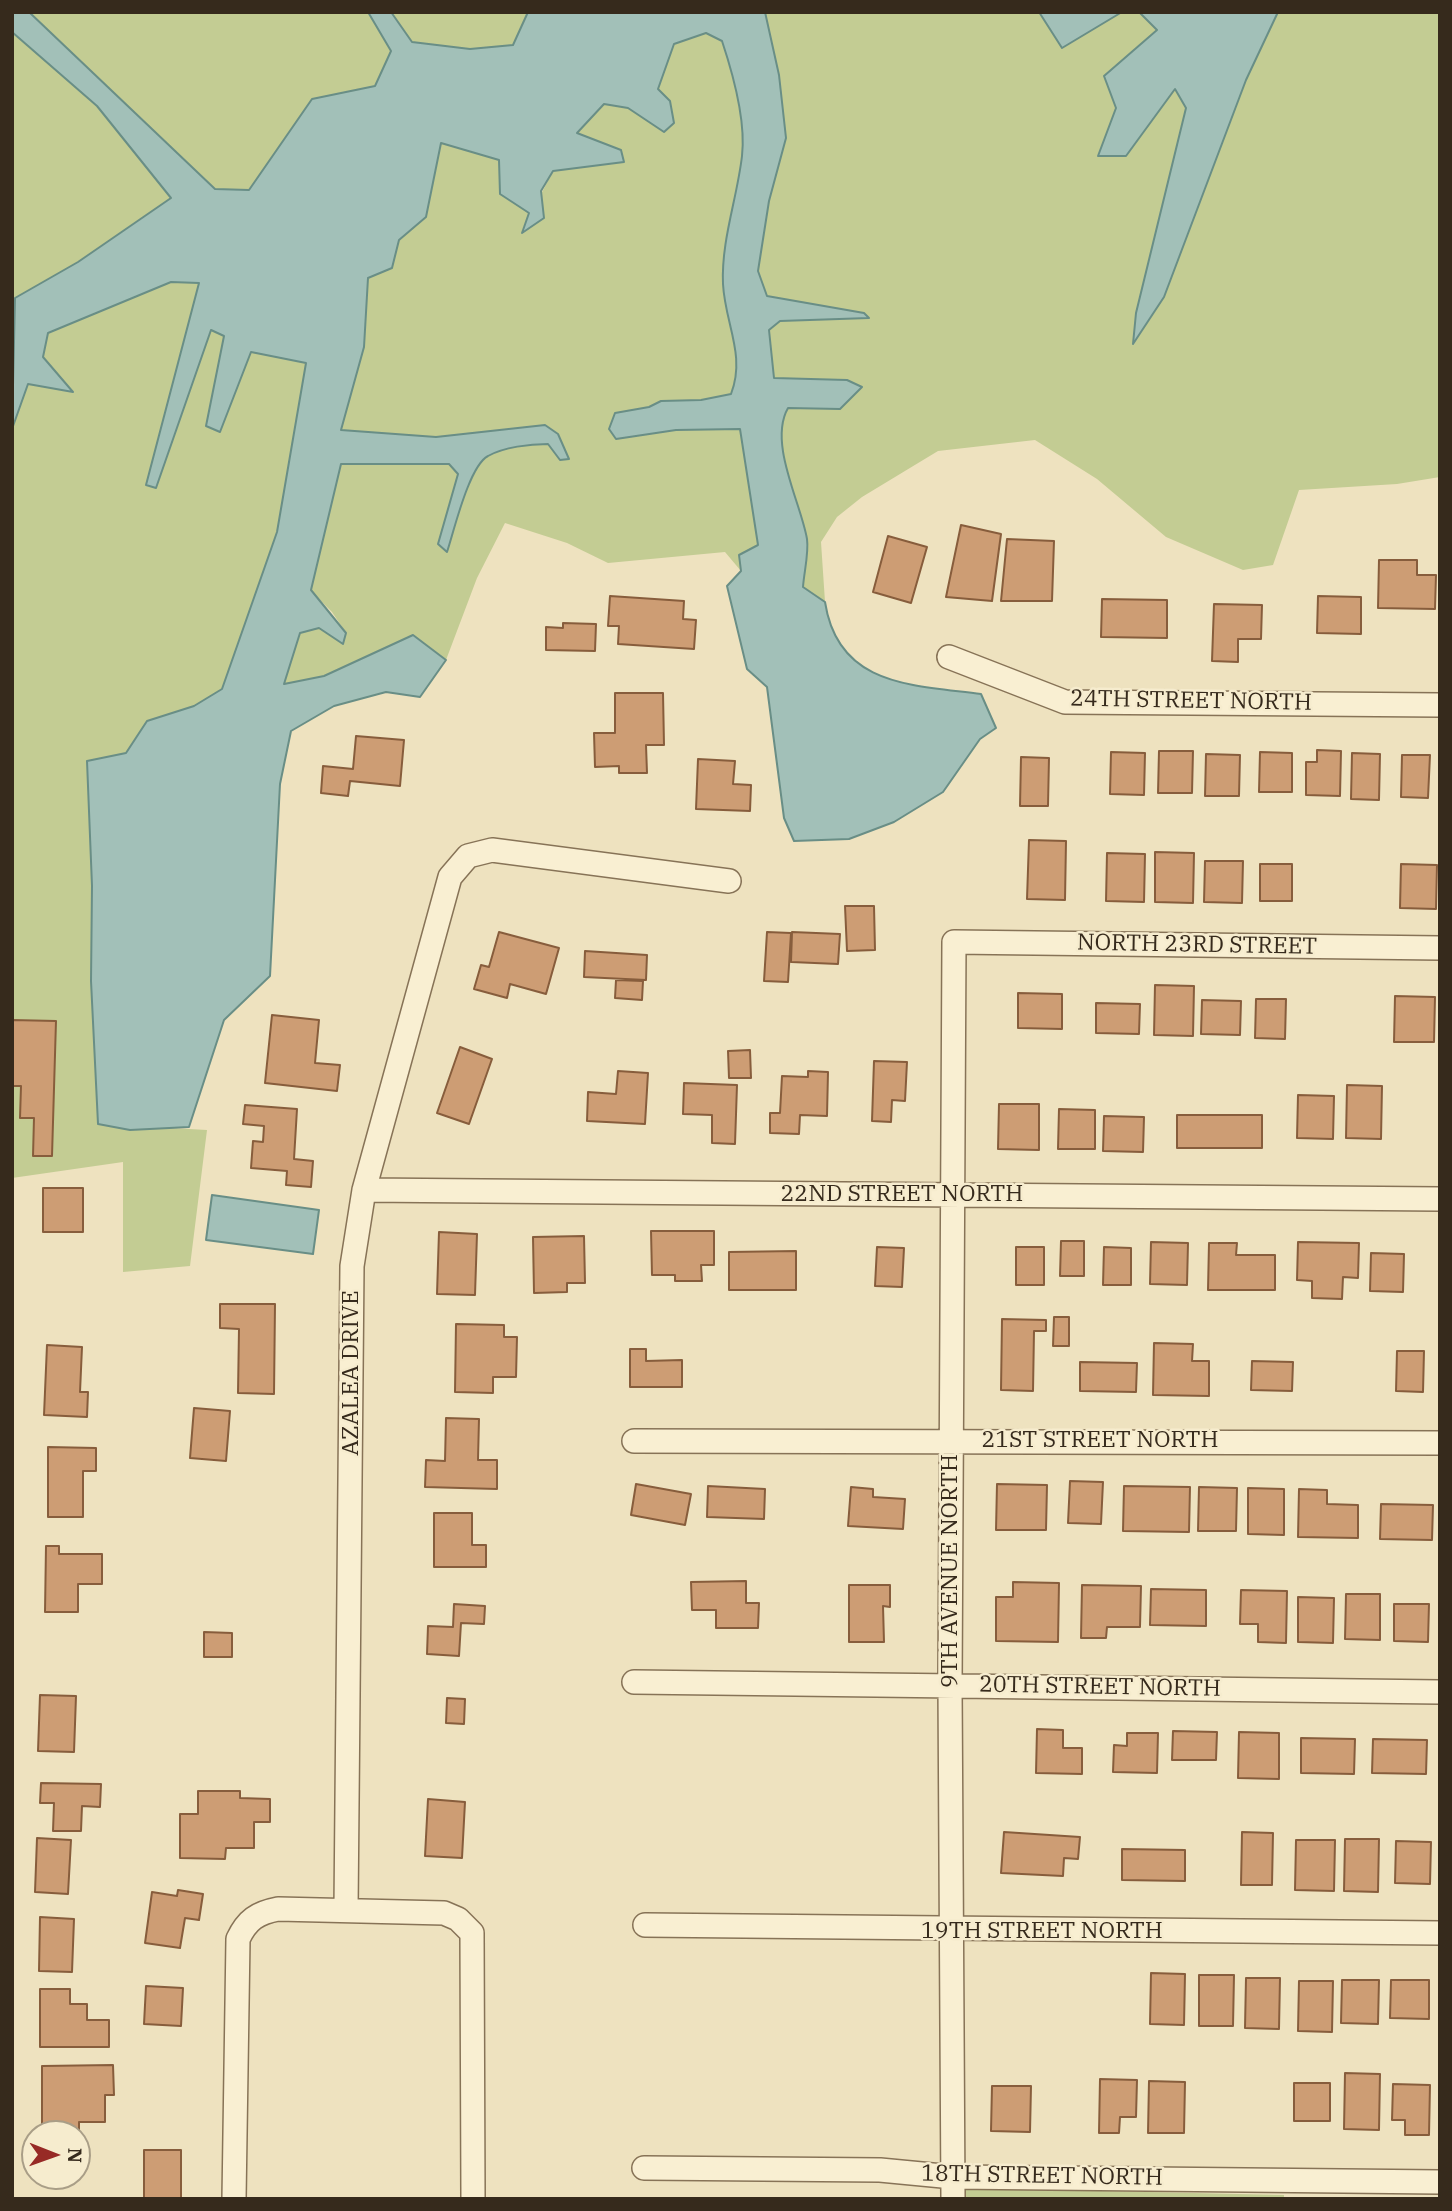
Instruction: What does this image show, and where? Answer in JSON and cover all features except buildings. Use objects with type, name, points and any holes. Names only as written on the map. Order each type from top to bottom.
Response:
[{"type":"street","name":"24TH STREET NORTH","points":[[949,657],[1065,702],[1440,705]]},
{"type":"street","name":"AZALEA DRIVE","points":[[346,1909],[352,1266],[364,1190],[450,877],[468,856],[492,850],[729,881]]},
{"type":"street","name":"NORTH 23RD STREET","points":[[954,942],[1440,948]]},
{"type":"street","name":"9TH AVENUE NORTH","points":[[953,2188],[950,1439],[954,942]]},
{"type":"street","name":"22ND STREET NORTH","points":[[364,1190],[1440,1199]]},
{"type":"street","name":"21ST STREET NORTH","points":[[634,1441],[950,1439],[1440,1443]]},
{"type":"street","name":"20TH STREET NORTH","points":[[634,1682],[1440,1692]]},
{"type":"street","points":[[234,2199],[238,1939],[245,1925],[260,1913],[278,1909],[444,1913],[458,1919],[472,1933],[473,2199]]},
{"type":"street","name":"19TH STREET NORTH","points":[[645,1925],[953,1931],[1440,1933]]},
{"type":"street","name":"18TH STREET NORTH","points":[[644,2168],[880,2170],[953,2188],[1440,2182]]},
{"type":"green space","points":[[29,12],[368,12],[391,51],[375,86],[312,99],[250,190],[215,189]]},
{"type":"green space","points":[[391,12],[528,12],[513,45],[470,49],[412,42]]},
{"type":"green space","points":[[765,12],[1039,12],[1062,48],[1122,12],[1139,12],[1158,30],[1104,76],[1116,108],[1126,156],[1175,88],[1186,108],[1136,313],[1133,343],[1164,297],[1246,80],[1278,12],[1440,12],[1440,477],[1397,484],[1299,490],[1273,565],[1243,570],[1166,537],[1097,479],[1035,440],[938,451],[862,497],[837,517],[821,542],[825,602],[803,587],[807,539],[784,456],[783,423],[788,408],[840,408],[805,381],[774,378],[769,329],[780,321],[868,318],[864,313],[767,296],[758,271],[769,201],[786,138],[779,75]]},
{"type":"green space","points":[[12,32],[97,106],[171,198],[78,262],[15,298],[12,303]]},
{"type":"green space","points":[[706,33],[722,41],[734,83],[742,128],[742,156],[723,268],[725,299],[736,351],[735,379],[731,394],[701,400],[661,401],[649,407],[615,413],[616,438],[676,430],[740,429],[758,545],[741,571],[725,552],[608,563],[567,543],[505,523],[477,578],[446,660],[413,635],[324,676],[284,684],[300,633],[319,628],[343,643],[346,633],[332,612],[311,591],[341,464],[449,464],[458,473],[438,544],[447,552],[469,485],[481,462],[488,456],[502,450],[548,444],[560,460],[545,425],[436,437],[340,431],[364,347],[368,278],[392,268],[399,240],[426,217],[441,143],[499,160],[529,213],[522,231],[553,171],[620,150],[576,133],[604,104],[628,108],[664,132],[670,101],[658,89],[674,44]]},
{"type":"green space","points":[[171,282],[199,282],[156,488],[211,329],[224,336],[206,426],[219,432],[251,352],[306,363],[277,532],[222,689],[194,706],[147,721],[126,753],[92,886],[91,981],[98,1124],[207,1130],[190,1266],[123,1272],[123,1162],[12,1178],[12,429],[28,383],[72,391],[43,357],[48,333]]},
{"type":"green space","points":[[965,2188],[1284,2195],[1284,2199],[965,2199]]},
{"type":"water","points":[[12,12],[29,12],[215,189],[249,190],[312,99],[375,86],[391,51],[368,12],[391,12],[412,42],[470,49],[513,45],[528,12],[765,12],[779,75],[786,138],[769,201],[758,271],[767,296],[864,313],[869,318],[780,321],[769,330],[774,378],[847,380],[862,387],[840,409],[788,408],[783,422],[784,455],[807,539],[803,587],[825,602],[833,630],[845,651],[862,666],[905,683],[981,694],[996,728],[980,739],[943,792],[894,822],[849,839],[794,841],[784,818],[767,687],[747,669],[727,586],[741,571],[739,555],[758,545],[740,429],[676,430],[616,439],[609,429],[615,413],[649,407],[661,401],[701,400],[731,394],[735,380],[736,353],[725,299],[723,268],[743,142],[738,98],[722,41],[706,33],[674,44],[658,89],[670,101],[674,123],[664,132],[628,108],[604,104],[577,133],[621,150],[624,162],[553,171],[541,191],[544,218],[522,233],[529,213],[500,194],[499,160],[441,143],[426,217],[399,240],[392,268],[368,278],[364,347],[341,430],[436,437],[545,425],[558,434],[569,459],[560,460],[548,444],[502,450],[488,456],[481,462],[469,485],[447,552],[438,544],[458,474],[449,464],[341,464],[311,590],[346,633],[343,644],[319,628],[300,633],[284,684],[324,676],[413,635],[446,660],[420,697],[386,692],[334,706],[291,731],[280,784],[270,976],[224,1020],[189,1127],[130,1130],[98,1124],[91,981],[92,886],[87,761],[126,753],[147,721],[194,706],[222,689],[277,532],[306,363],[251,352],[220,432],[206,426],[224,336],[211,330],[156,488],[146,485],[199,283],[171,282],[48,333],[43,357],[73,392],[28,384],[12,429],[15,298],[78,262],[171,198],[97,106],[12,32]]},
{"type":"water","points":[[1039,12],[1122,12],[1062,48]]},
{"type":"water","points":[[1139,12],[1278,12],[1246,80],[1164,297],[1133,344],[1136,313],[1186,108],[1175,89],[1126,156],[1098,156],[1116,108],[1104,76],[1157,30]]},
{"type":"water","points":[[212,1195],[319,1210],[313,1254],[206,1240]]}]
